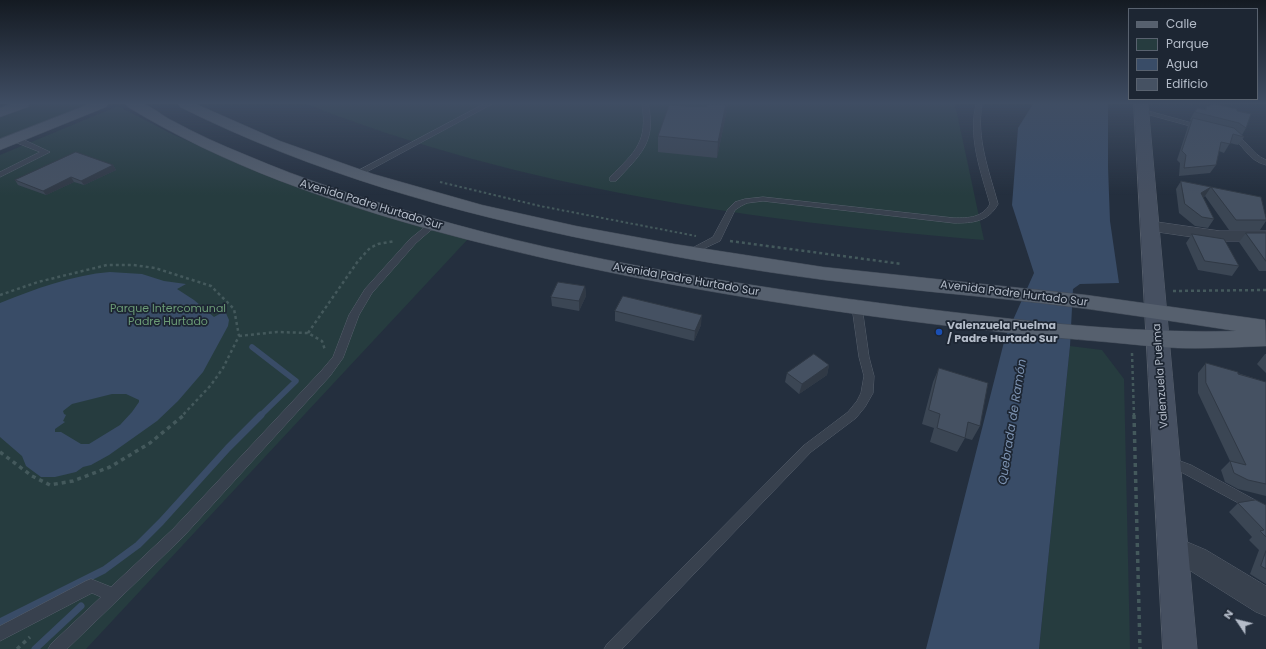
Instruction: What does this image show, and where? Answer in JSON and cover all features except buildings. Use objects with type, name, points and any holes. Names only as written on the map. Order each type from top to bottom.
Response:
[{"type":"main road","points":[[0,145],[26,134]]},
{"type":"main road","name":"Avenida Padre Hurtado Sur","points":[[187,134],[258,166],[333,194],[439,227],[565,258],[635,272],[763,294],[982,324],[1089,334],[1193,340],[1266,338]]},
{"type":"main road","name":"Avenida Padre Hurtado Sur","points":[[250,134],[275,146],[356,174],[451,202],[505,216],[623,241],[687,253],[825,273],[971,288],[1092,303],[1266,328]]},
{"type":"street","name":"Valenzuela Puelma","points":[[1143,134],[1159,338],[1180,649]]},
{"type":"street","points":[[1150,226],[1213,235],[1266,236]]},
{"type":"street","points":[[1174,548],[1196,559],[1266,602]]},
{"type":"lane","points":[[356,174],[431,134]]},
{"type":"lane","points":[[613,179],[638,153],[647,134]]},
{"type":"lane","points":[[687,253],[717,239],[732,209],[745,201],[757,200],[939,220],[962,220],[984,216],[991,212],[994,204],[977,134]]},
{"type":"lane","points":[[1230,134],[1241,139],[1250,154],[1258,160],[1266,163]]},
{"type":"lane","points":[[0,175],[46,152],[15,139]]},
{"type":"lane","points":[[56,649],[178,533],[330,368],[338,358],[354,315],[368,291],[413,241],[429,228],[439,227]]},
{"type":"lane","points":[[612,649],[807,449],[852,415],[861,404],[867,393],[869,376],[864,357],[857,307]]},
{"type":"lane","points":[[1167,461],[1187,469],[1266,512]]},
{"type":"lane","points":[[0,634],[91,586],[113,595]]},
{"type":"path","points":[[436,181],[540,206],[717,239],[903,264]]},
{"type":"path","points":[[239,336],[277,332],[308,333],[358,261],[370,248],[388,241],[413,241]]},
{"type":"path","points":[[0,295],[69,273],[107,265],[133,265],[155,268],[211,286],[234,309],[239,336],[223,368],[211,386],[185,414],[150,443],[110,467],[73,481],[50,485],[32,476],[0,452]]},
{"type":"path","points":[[1131,336],[1140,649]]},
{"type":"path","points":[[17,649],[26,640]]},
{"type":"green space","points":[[0,134],[14,134],[0,140]]},
{"type":"green space","name":"Parque Intercomunal Padre Hurtado","points":[[50,134],[173,134],[286,183],[468,239],[86,649],[0,649],[0,155]]},
{"type":"green space","points":[[392,134],[961,134],[984,240],[812,223],[726,211],[640,197],[555,179],[471,158]]},
{"type":"green space","points":[[1070,346],[1102,350],[1124,379],[1130,649],[1039,649]]},
{"type":"water","name":"Quebrada de Ramón","points":[[1018,134],[1108,134],[1110,221],[1119,283],[1080,284],[1073,289],[1070,346],[1039,649],[926,649],[1005,338],[1034,273],[1012,205]]},
{"type":"water","points":[[110,272],[142,274],[164,281],[186,284],[177,289],[194,300],[214,317],[225,311],[229,320],[228,326],[203,372],[178,401],[157,421],[109,455],[91,465],[83,467],[76,472],[55,477],[41,477],[26,466],[22,456],[0,437],[0,303],[54,283]],"holes":[[[112,394],[126,394],[139,400],[132,412],[120,425],[89,444],[81,444],[61,432],[55,432],[55,429],[65,422],[63,421],[66,415],[63,411],[72,404]]]},
{"type":"waterway","points":[[252,347],[296,381],[260,416]]},
{"type":"waterway","points":[[0,622],[104,570],[138,545],[161,522],[228,448],[260,416]]},
{"type":"waterway","points":[[35,649],[81,606]]},
{"type":"place","name":"Valenzuela Puelma / Padre Hurtado Sur","points":[[939,332]]}]
